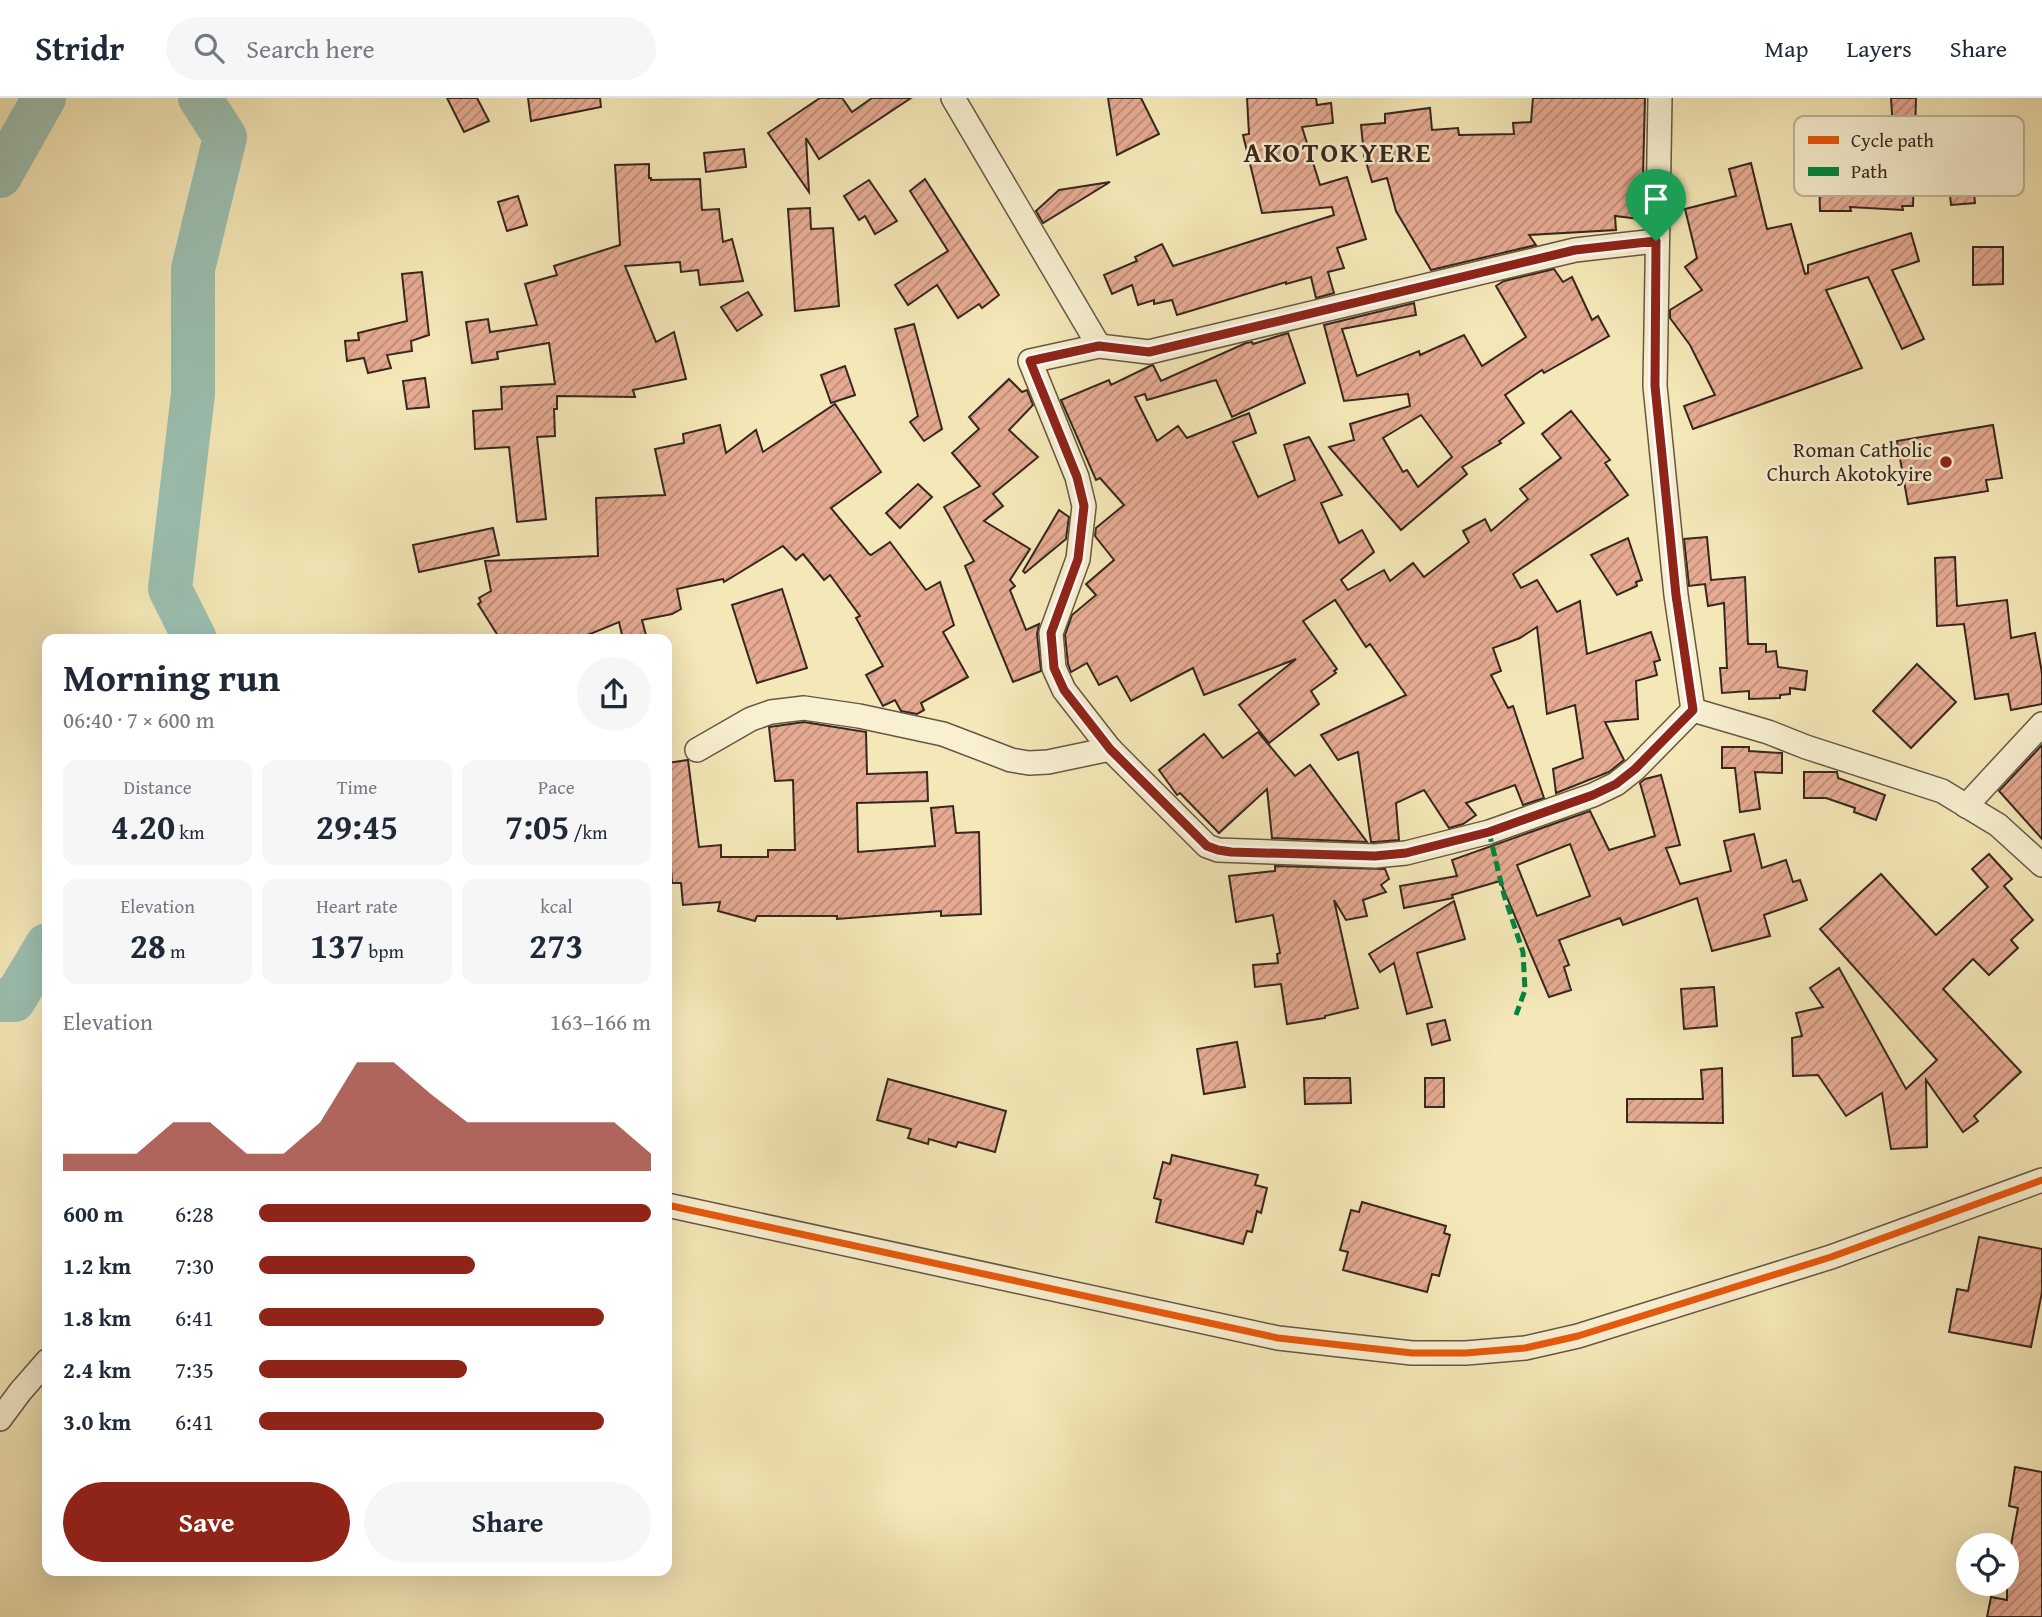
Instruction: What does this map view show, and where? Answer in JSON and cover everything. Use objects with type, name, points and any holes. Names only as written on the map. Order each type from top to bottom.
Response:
[{"type":"street","points":[[953,98],[1099,346]]},
{"type":"street","points":[[1660,98],[1655,386],[1676,595],[1693,710]]},
{"type":"street","points":[[1656,241],[1575,250],[1149,352],[1099,346],[1030,361],[1077,477],[1084,506],[1078,559],[1051,633],[1054,668],[1064,690],[1110,749],[1207,846],[1218,850],[1375,856],[1406,853],[1489,832],[1593,795],[1616,784],[1635,769],[1693,710]]},
{"type":"street","points":[[697,750],[751,719],[771,712],[804,708],[859,716],[943,734],[1011,760],[1029,763],[1048,762],[1110,749]]},
{"type":"street","points":[[1693,710],[1768,732],[1942,791],[1998,825],[2042,865]]},
{"type":"street","points":[[1966,806],[2042,724]]},
{"type":"street","points":[[672,1206],[1278,1338],[1412,1353],[1466,1353],[1525,1348],[1578,1336],[1831,1257],[2042,1180]]},
{"type":"street","points":[[0,1419],[42,1367]]},
{"type":"building","points":[[447,98],[477,98],[489,121],[464,132]]},
{"type":"building","points":[[528,98],[600,98],[601,107],[531,121]]},
{"type":"building","points":[[820,98],[842,98],[852,112],[872,98],[911,98],[819,159],[806,138],[809,192],[768,133]]},
{"type":"building","points":[[1108,98],[1141,98],[1159,134],[1117,155]]},
{"type":"building","points":[[1247,98],[1316,98],[1317,105],[1331,103],[1333,123],[1302,127],[1320,185],[1347,177],[1366,239],[1337,248],[1344,268],[1328,272],[1334,293],[1316,298],[1311,277],[1177,315],[1172,300],[1154,304],[1154,300],[1138,305],[1132,285],[1112,294],[1104,275],[1137,261],[1135,257],[1162,244],[1173,266],[1334,215],[1332,207],[1262,213],[1243,135],[1249,134]]},
{"type":"building","points":[[1533,98],[1645,98],[1645,178],[1639,219],[1615,216],[1616,230],[1529,235],[1536,245],[1431,270],[1396,211],[1387,178],[1372,182],[1364,155],[1361,125],[1385,123],[1385,114],[1430,108],[1432,130],[1458,128],[1459,135],[1514,134],[1513,123],[1531,122]]},
{"type":"building","points":[[1891,98],[1916,98],[1916,116],[1892,116]]},
{"type":"building","points":[[744,149],[746,167],[706,172],[704,153]]},
{"type":"building","points":[[1751,163],[1767,229],[1791,224],[1805,274],[1808,273],[1808,265],[1911,233],[1919,261],[1892,270],[1924,339],[1902,349],[1868,277],[1826,290],[1862,368],[1693,429],[1684,406],[1715,395],[1690,345],[1670,318],[1670,310],[1702,290],[1685,267],[1697,258],[1685,209],[1736,196],[1729,169]]},
{"type":"building","points":[[649,164],[651,180],[700,179],[702,210],[719,209],[723,242],[732,239],[743,281],[700,285],[698,270],[681,272],[680,262],[625,266],[656,342],[674,332],[686,379],[633,390],[635,397],[557,396],[557,409],[554,409],[555,436],[537,437],[546,519],[517,522],[509,447],[475,449],[473,411],[502,409],[501,387],[555,384],[549,343],[497,352],[498,359],[472,363],[466,322],[488,319],[490,332],[537,325],[525,284],[557,275],[554,266],[620,245],[615,165]]},
{"type":"building","points":[[925,179],[999,295],[982,308],[979,304],[958,318],[937,285],[908,305],[895,285],[948,251],[910,191]]},
{"type":"building","points":[[869,180],[897,221],[875,234],[865,216],[859,220],[844,196]]},
{"type":"building","points":[[1110,182],[1043,223],[1036,211],[1059,190]]},
{"type":"building","points":[[518,196],[527,225],[507,231],[498,202]]},
{"type":"building","points":[[1820,196],[1913,196],[1913,206],[1902,206],[1903,210],[1850,207],[1851,211],[1820,211]]},
{"type":"building","points":[[1950,196],[1974,196],[1975,203],[1951,205]]},
{"type":"building","points":[[810,208],[811,229],[833,228],[839,306],[795,311],[788,209]]},
{"type":"building","points":[[1973,247],[2003,247],[2003,284],[1973,285]]},
{"type":"building","points":[[1554,269],[1563,282],[1572,277],[1592,320],[1598,316],[1609,336],[1544,373],[1542,370],[1505,395],[1524,423],[1499,441],[1501,443],[1462,467],[1467,474],[1401,530],[1329,447],[1354,440],[1350,424],[1410,406],[1408,394],[1344,401],[1324,325],[1414,303],[1416,315],[1342,329],[1357,376],[1419,351],[1420,355],[1464,335],[1482,366],[1526,337],[1496,286],[1504,281]],"holes":[[[1421,415],[1452,457],[1418,487],[1407,470],[1403,472],[1383,438]]]},
{"type":"building","points":[[422,272],[429,335],[411,341],[412,351],[387,355],[391,368],[368,373],[364,358],[347,361],[345,341],[359,340],[358,333],[407,321],[402,274]]},
{"type":"building","points":[[748,292],[762,315],[737,331],[721,307]]},
{"type":"building","points":[[914,324],[942,429],[924,441],[910,422],[918,416],[895,329]]},
{"type":"building","points":[[1288,333],[1305,383],[1232,417],[1216,380],[1147,400],[1145,394],[1135,397],[1157,441],[1178,426],[1187,438],[1249,413],[1256,433],[1233,442],[1258,497],[1295,480],[1284,445],[1309,437],[1342,495],[1321,503],[1339,543],[1362,530],[1374,552],[1341,580],[1348,590],[1384,570],[1390,581],[1413,563],[1424,577],[1469,542],[1463,531],[1485,519],[1491,531],[1528,499],[1520,489],[1561,458],[1542,434],[1571,411],[1610,460],[1605,463],[1628,495],[1513,574],[1521,588],[1537,580],[1557,612],[1580,601],[1587,654],[1651,632],[1660,660],[1654,662],[1657,675],[1636,681],[1638,719],[1605,722],[1624,760],[1609,772],[1556,793],[1553,769],[1583,758],[1575,705],[1547,714],[1537,627],[1520,638],[1493,648],[1501,671],[1491,675],[1508,708],[1513,706],[1544,798],[1523,805],[1515,785],[1466,803],[1476,815],[1463,824],[1449,828],[1424,790],[1396,803],[1399,840],[1371,842],[1358,752],[1338,760],[1321,735],[1406,695],[1370,644],[1366,647],[1335,600],[1303,621],[1337,669],[1334,671],[1336,673],[1311,691],[1319,704],[1269,743],[1239,705],[1296,659],[1204,695],[1193,668],[1131,701],[1117,676],[1099,685],[1087,663],[1071,672],[1065,635],[1072,615],[1096,595],[1086,584],[1114,560],[1095,536],[1096,528],[1124,505],[1100,478],[1096,480],[1061,400],[1109,380],[1111,385],[1153,365],[1161,381],[1246,343],[1253,344]]},
{"type":"building","points":[[845,366],[855,395],[831,403],[821,375]]},
{"type":"building","points":[[425,378],[429,407],[407,409],[403,381]]},
{"type":"building","points":[[1009,379],[1022,392],[1027,390],[1033,405],[1009,430],[1038,457],[993,494],[1003,506],[984,521],[1030,549],[1010,580],[1015,586],[1010,590],[1026,630],[1039,624],[1037,634],[1041,671],[1013,682],[965,566],[974,561],[944,507],[980,486],[952,453],[979,429],[969,417]]},
{"type":"building","points":[[835,404],[881,472],[831,508],[869,554],[890,542],[926,590],[940,582],[954,625],[943,632],[968,677],[921,703],[924,710],[917,714],[901,711],[895,700],[883,706],[866,675],[883,666],[856,618],[860,616],[830,575],[824,580],[803,554],[796,560],[783,546],[724,582],[723,579],[677,589],[681,609],[672,614],[642,620],[646,634],[622,634],[619,622],[590,634],[497,634],[478,604],[481,602],[479,598],[491,591],[485,561],[598,556],[596,498],[665,495],[655,449],[684,443],[683,434],[720,425],[726,453],[756,430],[763,452]]},
{"type":"building","points":[[1993,425],[2002,478],[1986,480],[1988,491],[1908,504],[1897,441]]},
{"type":"building","points":[[918,484],[932,497],[900,528],[886,513]]},
{"type":"building","points":[[1059,510],[1069,517],[1066,539],[1025,573],[1023,571]]},
{"type":"building","points":[[493,528],[499,555],[419,572],[413,545]]},
{"type":"building","points":[[1707,537],[1711,580],[1745,577],[1748,644],[1766,644],[1766,652],[1776,651],[1778,667],[1807,671],[1805,690],[1790,688],[1790,694],[1780,695],[1780,698],[1749,699],[1749,691],[1722,693],[1720,668],[1727,668],[1724,603],[1708,606],[1705,584],[1689,586],[1684,539]]},
{"type":"building","points":[[1628,538],[1642,580],[1636,582],[1637,586],[1617,595],[1591,555]]},
{"type":"building","points":[[1955,557],[1957,606],[2007,600],[2011,638],[2035,633],[2042,673],[2042,704],[2011,710],[2008,694],[1975,699],[1964,624],[1937,626],[1935,558]]},
{"type":"building","points":[[782,589],[807,668],[757,683],[732,605]]},
{"type":"building","points":[[1917,664],[1956,702],[1911,748],[1873,711]]},
{"type":"building","points":[[804,722],[866,732],[867,774],[927,772],[928,801],[857,803],[858,852],[935,846],[931,808],[953,806],[956,833],[979,832],[981,914],[941,916],[941,911],[837,919],[837,916],[757,916],[755,921],[718,911],[720,902],[683,905],[681,883],[672,883],[672,762],[688,760],[699,847],[721,845],[721,857],[768,857],[768,850],[795,850],[793,780],[775,781],[769,727]]},
{"type":"building","points":[[1258,732],[1295,776],[1310,765],[1367,842],[1272,838],[1267,789],[1219,833],[1180,793],[1177,795],[1159,770],[1204,734],[1223,758]]},
{"type":"building","points":[[2042,745],[2042,839],[1999,791]]},
{"type":"building","points":[[1722,747],[1749,747],[1749,751],[1782,753],[1782,773],[1755,772],[1760,809],[1740,812],[1735,768],[1722,768]]},
{"type":"building","points":[[1804,772],[1837,772],[1838,778],[1885,795],[1876,820],[1854,812],[1855,808],[1826,798],[1804,798]]},
{"type":"building","points":[[1661,775],[1680,845],[1666,848],[1680,884],[1731,871],[1724,841],[1754,834],[1762,868],[1786,860],[1793,882],[1800,880],[1807,900],[1764,915],[1770,936],[1712,951],[1697,898],[1623,925],[1620,918],[1559,940],[1569,965],[1564,967],[1571,990],[1549,997],[1500,881],[1452,895],[1453,898],[1404,908],[1400,886],[1457,876],[1452,860],[1590,811],[1609,850],[1655,836],[1640,783]],"holes":[[[1570,844],[1590,896],[1537,916],[1517,865]]]},
{"type":"building","points":[[1989,854],[2012,879],[2004,886],[2033,920],[2011,940],[2018,948],[1989,975],[1973,959],[1943,989],[2021,1072],[1974,1116],[1978,1121],[1963,1132],[1926,1080],[1927,1147],[1891,1149],[1882,1093],[1846,1116],[1818,1075],[1793,1076],[1792,1038],[1802,1036],[1796,1013],[1823,1007],[1810,988],[1839,968],[1906,1089],[1937,1060],[1820,929],[1881,874],[1936,935],[1988,887],[1972,869]]},
{"type":"building","points":[[1275,866],[1385,869],[1389,879],[1381,885],[1386,892],[1363,900],[1367,916],[1346,920],[1334,900],[1358,1008],[1325,1018],[1287,1024],[1281,984],[1255,987],[1253,965],[1278,963],[1277,954],[1280,953],[1273,915],[1236,922],[1229,876],[1275,871]]},
{"type":"building","points":[[1454,901],[1465,939],[1417,953],[1432,1007],[1407,1014],[1394,963],[1380,972],[1369,954]]},
{"type":"building","points":[[1714,987],[1717,1026],[1684,1029],[1681,989]]},
{"type":"building","points":[[1445,1020],[1450,1040],[1432,1045],[1427,1024]]},
{"type":"building","points":[[1237,1042],[1245,1087],[1204,1094],[1197,1049]]},
{"type":"building","points":[[1722,1068],[1723,1123],[1627,1122],[1627,1099],[1703,1099],[1701,1070]]},
{"type":"building","points":[[1304,1078],[1350,1078],[1351,1103],[1305,1104]]},
{"type":"building","points":[[1425,1078],[1444,1078],[1444,1107],[1425,1107]]},
{"type":"building","points":[[888,1079],[1006,1111],[995,1152],[958,1142],[956,1147],[929,1139],[928,1144],[908,1138],[911,1129],[877,1120]]},
{"type":"building","points":[[1172,1155],[1258,1175],[1255,1185],[1267,1188],[1261,1213],[1257,1211],[1252,1232],[1247,1231],[1243,1244],[1156,1222],[1161,1200],[1154,1198],[1163,1162],[1170,1164]]},
{"type":"building","points":[[1362,1202],[1446,1226],[1444,1233],[1450,1235],[1439,1276],[1432,1274],[1427,1292],[1343,1270],[1348,1252],[1340,1250],[1351,1210],[1359,1212]]},
{"type":"building","points":[[1979,1237],[2042,1249],[2042,1292],[2031,1347],[1949,1332],[1957,1289],[1968,1291]]},
{"type":"building","points":[[2015,1467],[2042,1472],[2042,1617],[1987,1617],[1991,1597],[2007,1600],[2007,1596],[2019,1596],[2019,1533],[2013,1533],[2018,1508],[2009,1506]]},
{"type":"waterway","points":[[0,176],[44,98]]},
{"type":"waterway","points":[[192,634],[170,589],[193,394],[193,269],[225,137],[200,98]]},
{"type":"waterway","points":[[0,1000],[14,1000],[42,953]]},
{"type":"marked path","points":[[1489,832],[1504,895],[1523,952],[1525,990],[1516,1015]]},
{"type":"cycle path","points":[[1656,241],[1575,250],[1149,352],[1099,346],[1030,361],[1077,477],[1084,506],[1078,559],[1051,633],[1054,668],[1064,690],[1110,749],[1207,846],[1218,850],[1375,856],[1406,853],[1489,832],[1593,795],[1616,784],[1635,769],[1693,710]]},
{"type":"cycle path","points":[[672,1206],[1278,1338],[1412,1353],[1466,1353],[1525,1348],[1578,1336],[1831,1257],[2042,1180]]},
{"type":"place","name":"Roman Catholic Church Akotokyire","points":[[1946,462]]},
{"type":"district","name":"AKOTOKYERE","points":[[1338,152]]},
{"type":"route","points":[[1656,241],[1655,386],[1676,595],[1693,710],[1635,769],[1616,784],[1593,795],[1489,832],[1406,853],[1375,856],[1231,852],[1207,846],[1110,749],[1064,690],[1054,668],[1051,633],[1078,559],[1084,506],[1077,477],[1030,361],[1099,346],[1149,352],[1575,250],[1656,241]]}]
